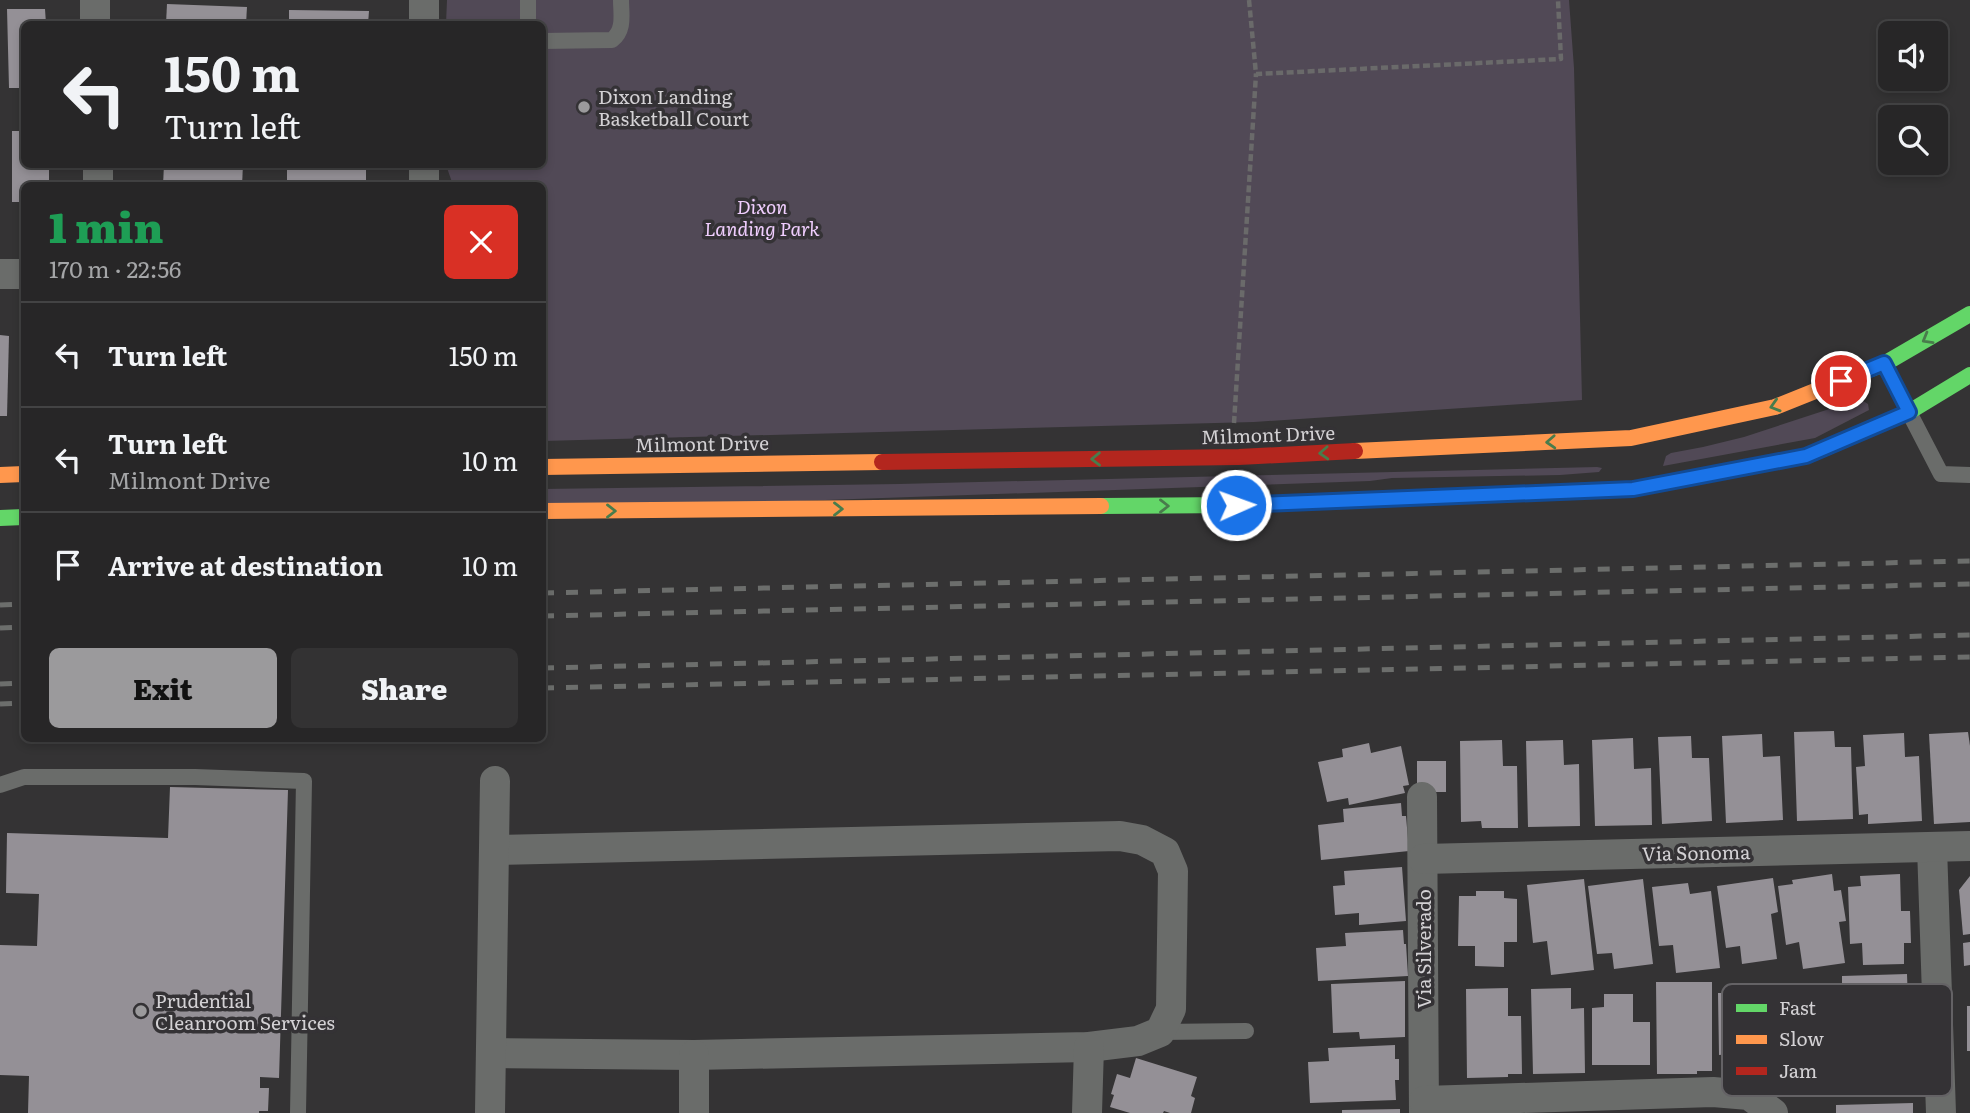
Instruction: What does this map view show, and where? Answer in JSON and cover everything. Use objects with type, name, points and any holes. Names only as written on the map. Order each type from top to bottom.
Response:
[{"type":"street","points":[[95,0],[95,21]]},
{"type":"street","points":[[424,0],[424,21]]},
{"type":"street","points":[[0,274],[21,274]]},
{"type":"street","name":"Milmont Drive","points":[[546,467],[1239,457],[1631,438],[1775,407],[1884,363],[1970,314]]},
{"type":"street","points":[[546,511],[1236,505],[1633,489],[1806,456],[1909,412],[1970,375]]},
{"type":"street","points":[[0,475],[21,474]]},
{"type":"street","points":[[0,518],[21,517]]},
{"type":"street","points":[[490,1113],[495,781]]},
{"type":"street","name":"Via Silverado","points":[[1422,797],[1424,1107],[1722,1093]]},
{"type":"street","points":[[491,1053],[694,1055],[1089,1046],[1138,1041],[1160,1032],[1171,1009],[1173,871],[1165,852],[1142,840],[1121,836],[494,850]]},
{"type":"street","name":"Via Sonoma","points":[[1423,859],[1970,846]]},
{"type":"street","points":[[1932,847],[1937,984]]},
{"type":"street","points":[[1087,1113],[1089,1046]]},
{"type":"street","points":[[694,1055],[694,1113]]},
{"type":"street","name":"Via Silverado","points":[[1750,1096],[1773,1113]]},
{"type":"lane","points":[[528,0],[528,21]]},
{"type":"lane","points":[[546,41],[612,40],[619,35],[621,29],[621,0]]},
{"type":"lane","points":[[1884,363],[1941,474],[1970,475]]},
{"type":"lane","points":[[0,785],[24,777],[195,777],[304,781],[298,1113]]},
{"type":"lane","points":[[1160,1032],[1246,1031]]},
{"type":"path","points":[[1234,423],[1256,74],[1249,0]]},
{"type":"path","points":[[1256,74],[1560,59],[1558,0]]},
{"type":"green space","name":"Dixon Landing Park","points":[[447,0],[1569,0],[1574,68],[1582,400],[1254,422],[546,441],[546,182],[452,182],[447,168],[546,168],[546,21],[446,21]]},
{"type":"green space","points":[[1860,399],[1868,404],[1869,410],[1815,438],[1663,466],[1666,456],[1671,453],[1744,437]]},
{"type":"green space","points":[[1602,468],[1599,472],[1560,475],[1392,478],[1370,481],[546,510],[546,489]]},
{"type":"building","points":[[167,4],[247,7],[246,21],[166,21]]},
{"type":"building","points":[[7,9],[45,9],[46,21],[21,21],[21,88],[9,88]]},
{"type":"building","points":[[289,10],[369,11],[368,21],[289,21]]},
{"type":"building","points":[[12,131],[21,131],[21,168],[49,168],[49,182],[21,182],[21,202],[12,202]]},
{"type":"building","points":[[164,168],[243,168],[242,182],[163,182]]},
{"type":"building","points":[[287,168],[366,168],[366,182],[287,182]]},
{"type":"building","points":[[0,335],[9,336],[7,416],[0,416]]},
{"type":"building","points":[[1834,731],[1835,747],[1851,747],[1853,819],[1797,821],[1794,732]]},
{"type":"building","points":[[1968,732],[1970,822],[1934,824],[1929,734]]},
{"type":"building","points":[[1904,733],[1905,757],[1919,756],[1922,821],[1868,824],[1868,814],[1859,815],[1856,767],[1865,766],[1863,735]]},
{"type":"building","points":[[1762,734],[1763,757],[1780,756],[1783,820],[1726,823],[1722,736]]},
{"type":"building","points":[[1691,736],[1692,758],[1709,758],[1712,821],[1662,824],[1658,737]]},
{"type":"building","points":[[1633,738],[1634,769],[1651,768],[1652,825],[1595,826],[1592,740]]},
{"type":"building","points":[[1502,740],[1503,766],[1517,766],[1518,828],[1482,828],[1481,821],[1461,822],[1460,741]]},
{"type":"building","points":[[1563,740],[1564,765],[1579,764],[1580,826],[1528,827],[1526,741]]},
{"type":"building","points":[[1369,743],[1371,753],[1401,746],[1409,785],[1403,786],[1405,793],[1349,805],[1348,798],[1327,802],[1318,762],[1343,757],[1342,749]]},
{"type":"building","points":[[1417,761],[1446,761],[1446,792],[1417,792]]},
{"type":"building","name":"Prudential Cleanroom Services","points":[[170,787],[288,790],[279,1078],[260,1077],[260,1088],[269,1088],[268,1111],[28,1113],[29,1076],[0,1075],[0,945],[37,946],[39,894],[6,893],[7,833],[168,838]]},
{"type":"building","points":[[1401,803],[1402,816],[1406,816],[1409,851],[1321,860],[1318,825],[1344,822],[1343,809]]},
{"type":"building","points":[[1402,867],[1406,921],[1359,925],[1359,913],[1335,915],[1333,886],[1345,885],[1344,871]]},
{"type":"building","points":[[1832,874],[1834,891],[1841,890],[1846,921],[1839,922],[1845,963],[1803,969],[1799,942],[1786,945],[1778,886],[1793,884],[1792,880]]},
{"type":"building","points":[[1900,874],[1901,911],[1910,911],[1911,943],[1904,943],[1904,964],[1863,965],[1862,943],[1850,944],[1848,887],[1861,886],[1860,876]]},
{"type":"building","points":[[1970,876],[1970,934],[1963,935],[1959,890]]},
{"type":"building","points":[[1773,878],[1778,912],[1771,914],[1777,959],[1742,964],[1740,946],[1726,948],[1717,886]]},
{"type":"building","points":[[1584,879],[1594,970],[1551,975],[1547,941],[1533,943],[1527,885]]},
{"type":"building","points":[[1643,879],[1653,964],[1614,969],[1612,953],[1597,954],[1588,886]]},
{"type":"building","points":[[1688,883],[1690,894],[1711,891],[1720,968],[1676,973],[1673,945],[1659,946],[1652,887]]},
{"type":"building","points":[[1476,891],[1504,891],[1504,898],[1517,899],[1517,942],[1504,942],[1504,967],[1475,966],[1475,946],[1458,946],[1459,896],[1476,896]]},
{"type":"building","points":[[1403,930],[1408,976],[1318,981],[1316,948],[1346,946],[1345,933]]},
{"type":"building","points":[[1970,942],[1970,965],[1964,966],[1963,943]]},
{"type":"building","points":[[1907,974],[1907,984],[1842,984],[1842,976]]},
{"type":"building","points":[[1405,981],[1405,1037],[1360,1039],[1359,1032],[1333,1033],[1331,984]]},
{"type":"building","points":[[1656,982],[1712,982],[1712,1071],[1697,1071],[1697,1074],[1657,1074]]},
{"type":"building","points":[[1508,988],[1508,1016],[1521,1016],[1522,1074],[1467,1078],[1466,989]]},
{"type":"building","points":[[1571,988],[1571,1009],[1584,1008],[1585,1073],[1533,1074],[1531,989]]},
{"type":"building","points":[[1718,993],[1722,993],[1722,1055],[1719,1055]]},
{"type":"building","points":[[1604,994],[1633,994],[1633,1022],[1650,1022],[1650,1065],[1592,1065],[1592,1008],[1604,1007]]},
{"type":"building","points":[[1967,1006],[1970,1006],[1970,1051],[1967,1051]]},
{"type":"building","points":[[1395,1045],[1395,1059],[1399,1059],[1399,1080],[1395,1080],[1396,1100],[1310,1103],[1308,1062],[1329,1061],[1328,1048]]},
{"type":"building","points":[[1136,1058],[1197,1077],[1191,1096],[1195,1098],[1191,1113],[1130,1113],[1110,1107],[1117,1074],[1130,1078]]},
{"type":"building","points":[[1913,1103],[1913,1113],[1836,1113],[1836,1105]]},
{"type":"building","points":[[1400,1109],[1400,1113],[1342,1113],[1342,1110]]},
{"type":"railway","points":[[546,593],[1970,561]]},
{"type":"railway","points":[[546,616],[1970,584]]},
{"type":"railway","points":[[0,605],[21,604]]},
{"type":"railway","points":[[0,628],[21,627]]},
{"type":"railway","points":[[546,668],[1970,635]]},
{"type":"railway","points":[[546,688],[1970,657]]},
{"type":"railway","points":[[0,684],[21,683]]},
{"type":"railway","points":[[0,704],[21,703]]},
{"type":"traffic: fast","points":[[1855,375],[1884,364],[1970,314]]},
{"type":"traffic: fast","points":[[1830,446],[1909,412],[1970,375]]},
{"type":"traffic: fast","points":[[1101,506],[1236,505],[1512,494]]},
{"type":"traffic: fast","points":[[0,518],[21,517]]},
{"type":"traffic: slow","points":[[1355,451],[1631,438],[1775,407],[1855,375]]},
{"type":"traffic: slow","points":[[1512,494],[1633,489],[1806,456],[1830,446]]},
{"type":"traffic: slow","points":[[546,467],[882,462]]},
{"type":"traffic: slow","points":[[0,475],[21,474]]},
{"type":"traffic: slow","points":[[546,511],[1101,506]]},
{"type":"traffic: jam","points":[[882,462],[1239,457],[1355,451]]},
{"type":"place","name":"Dixon Landing Basketball Court","points":[[584,107]]},
{"type":"place","name":"Prudential Cleanroom Services","points":[[141,1011]]},
{"type":"route","points":[[1236,505],[1633,489],[1806,456],[1909,412],[1884,363],[1841,381]]}]
